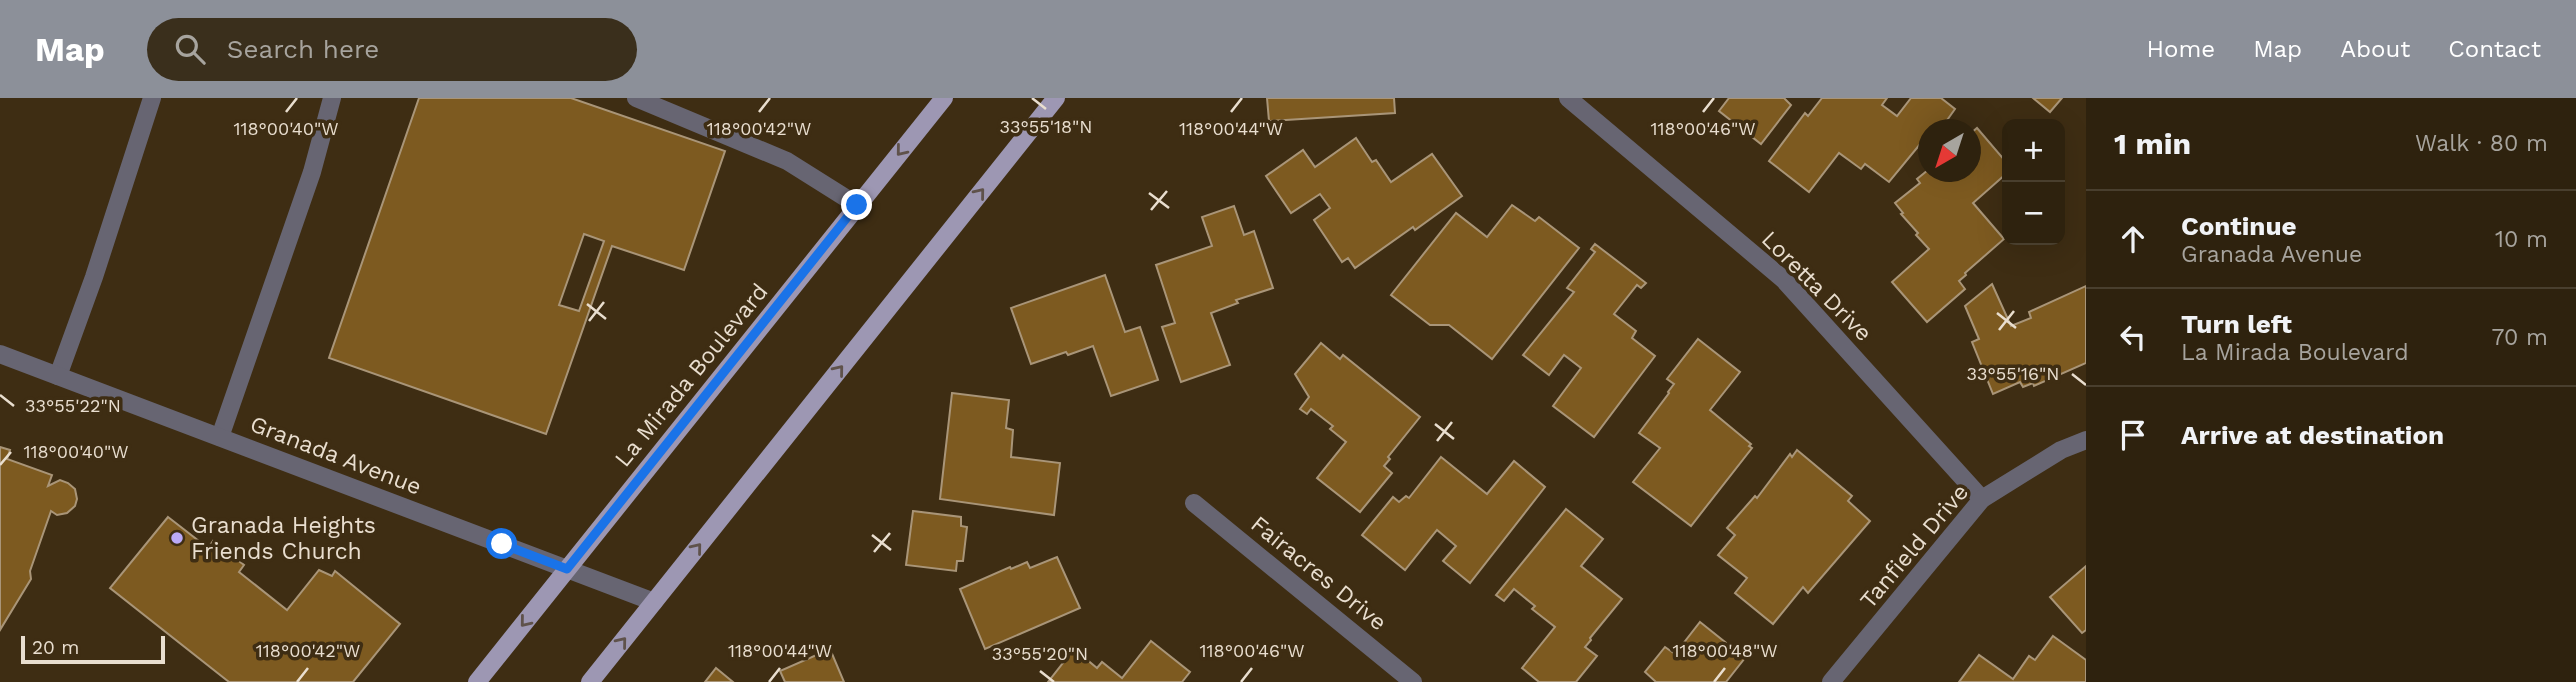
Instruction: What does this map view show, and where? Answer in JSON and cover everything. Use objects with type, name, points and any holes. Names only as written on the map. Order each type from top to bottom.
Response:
[{"type":"main road","name":"La Mirada Boulevard","points":[[477,682],[944,98]]},
{"type":"main road","points":[[590,682],[1056,98]]},
{"type":"street","points":[[58,376],[94,277],[152,98]]},
{"type":"street","points":[[220,438],[312,173],[332,98]]},
{"type":"street","points":[[636,98],[787,161],[857,205]]},
{"type":"street","name":"Loretta Drive","points":[[1568,98],[1783,279],[1982,499]]},
{"type":"street","name":"Granada Avenue","points":[[0,354],[654,602]]},
{"type":"street","name":"Tanfield Drive","points":[[1831,682],[1982,499],[2061,450],[2086,440]]},
{"type":"street","name":"Fairacres Drive","points":[[1195,503],[1413,682]]},
{"type":"building","points":[[419,98],[571,98],[725,151],[684,270],[612,246],[546,434],[329,358]],"holes":[[[584,234],[604,241],[579,311],[559,305]]]},
{"type":"building","points":[[1267,98],[1394,98],[1395,113],[1269,121]]},
{"type":"building","points":[[1729,98],[1784,98],[1791,105],[1761,144],[1719,111]]},
{"type":"building","points":[[1822,98],[1887,98],[1882,105],[1897,116],[1911,98],[1941,98],[1955,109],[1948,119],[1918,119],[1918,147],[1889,182],[1865,164],[1861,169],[1839,153],[1809,192],[1769,161],[1805,113],[1808,116]]},
{"type":"building","points":[[2033,98],[2062,98],[2050,112]]},
{"type":"building","points":[[1981,133],[2002,157],[2002,177],[1973,203],[2002,237],[2002,241],[1965,273],[1959,281],[1965,289],[1927,322],[1892,282],[1929,249],[1916,235],[1918,233],[1895,203],[1920,183],[1981,182]]},
{"type":"building","points":[[1356,138],[1372,162],[1376,160],[1391,182],[1432,154],[1462,196],[1355,268],[1348,258],[1342,262],[1314,220],[1330,208],[1320,194],[1291,213],[1266,176],[1303,150],[1315,167]]},
{"type":"building","points":[[1512,205],[1535,221],[1539,217],[1579,248],[1492,359],[1449,325],[1430,325],[1391,295],[1456,213],[1487,237]]},
{"type":"building","points":[[1234,206],[1244,235],[1254,231],[1273,288],[1236,300],[1238,303],[1211,313],[1230,365],[1181,382],[1162,327],[1175,323],[1156,265],[1212,246],[1202,217]]},
{"type":"building","points":[[1595,244],[1646,283],[1641,288],[1637,285],[1614,314],[1636,331],[1632,338],[1655,356],[1594,437],[1553,406],[1581,368],[1564,355],[1549,375],[1523,355],[1574,292],[1567,288],[1595,252],[1591,249]]},
{"type":"building","points":[[1105,275],[1125,332],[1140,327],[1158,380],[1111,396],[1093,346],[1031,364],[1011,308]]},
{"type":"building","points":[[1992,284],[2011,326],[2031,318],[2029,312],[2086,286],[2086,363],[2034,386],[2033,383],[2023,387],[2020,382],[1993,394],[1972,342],[1979,339],[1965,306]]},
{"type":"building","points":[[1698,339],[1740,372],[1710,410],[1751,444],[1749,446],[1752,448],[1691,526],[1633,482],[1660,448],[1639,433],[1674,384],[1667,379]]},
{"type":"building","points":[[1321,343],[1340,359],[1343,355],[1420,417],[1388,457],[1390,459],[1384,466],[1392,473],[1360,512],[1317,478],[1346,442],[1330,429],[1333,426],[1311,409],[1307,414],[1300,409],[1309,397],[1295,374]]},
{"type":"building","points":[[952,393],[1009,400],[1006,428],[1013,430],[1011,457],[1060,463],[1054,515],[940,499]]},
{"type":"building","points":[[0,447],[10,450],[7,459],[52,475],[48,486],[60,480],[68,483],[75,489],[77,499],[75,506],[67,513],[57,515],[51,511],[30,571],[31,579],[0,630]]},
{"type":"building","points":[[1797,450],[1852,496],[1848,501],[1870,521],[1808,593],[1803,587],[1773,624],[1735,593],[1747,578],[1718,555],[1735,535],[1727,528],[1755,496],[1757,498],[1790,454],[1792,457]]},
{"type":"building","points":[[1441,457],[1487,494],[1514,461],[1545,487],[1470,583],[1443,561],[1456,546],[1437,530],[1405,570],[1362,535],[1393,497],[1399,502],[1406,496],[1409,498]]},
{"type":"building","points":[[1566,509],[1603,539],[1581,566],[1622,599],[1585,647],[1597,656],[1576,682],[1539,682],[1522,668],[1555,627],[1532,609],[1535,606],[1514,589],[1504,601],[1496,595]]},
{"type":"building","points":[[913,511],[961,517],[961,526],[967,527],[963,561],[957,561],[956,571],[906,565]]},
{"type":"building","points":[[168,517],[208,548],[213,541],[244,565],[239,572],[287,610],[319,570],[332,576],[335,571],[400,624],[353,682],[229,682],[110,588]]},
{"type":"building","points":[[1057,557],[1080,608],[985,649],[960,589],[1010,567],[1011,569],[1027,562],[1030,568]]},
{"type":"building","points":[[2086,566],[2086,630],[2082,633],[2050,597]]},
{"type":"building","points":[[1700,622],[1745,658],[1726,682],[1656,682],[1645,672],[1665,647],[1675,654]]},
{"type":"building","points":[[2053,636],[2086,660],[2086,682],[1959,682],[1979,655],[2013,679],[2029,656],[2035,660]]},
{"type":"building","points":[[1151,641],[1190,672],[1182,682],[1048,682],[1074,649],[1097,668],[1102,662],[1122,678]]},
{"type":"building","points":[[830,649],[844,682],[785,682],[780,671]]},
{"type":"building","points":[[716,668],[733,682],[705,682]]},
{"type":"place","name":"Granada Heights Friends Church","points":[[177,538]]},
{"type":"route","points":[[502,544],[567,569],[857,205]]}]
